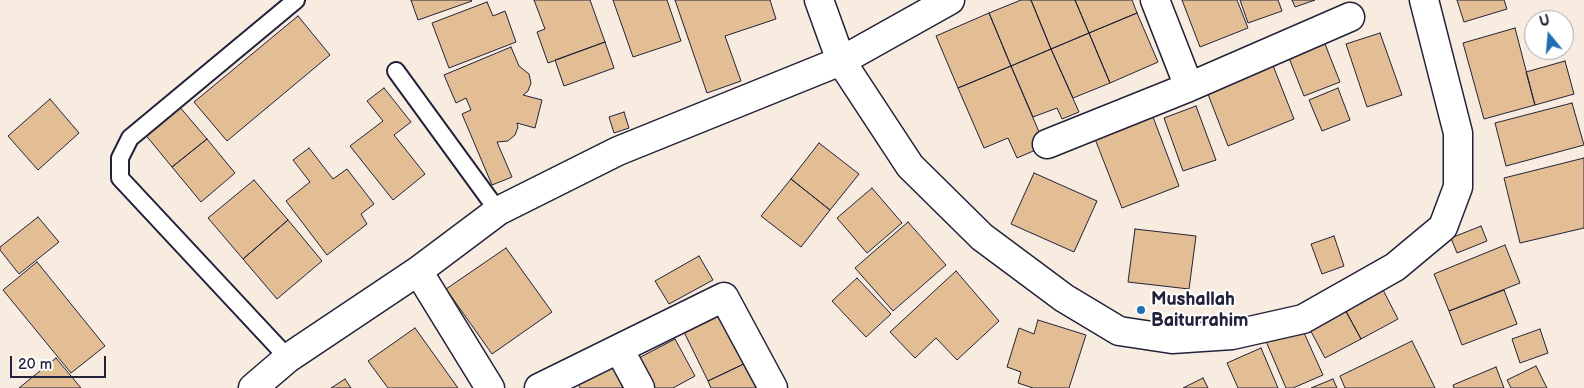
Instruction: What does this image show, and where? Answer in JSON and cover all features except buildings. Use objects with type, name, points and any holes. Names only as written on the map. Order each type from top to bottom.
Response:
[{"type":"street","points":[[819,0],[840,61],[910,166],[982,237],[1064,298],[1119,332],[1172,339],[1232,335],[1303,319],[1395,267],[1443,228],[1458,187],[1458,133],[1424,0]]},
{"type":"street","points":[[253,388],[288,358],[418,271],[498,211],[618,151],[840,61],[950,0]]},
{"type":"street","points":[[1155,0],[1189,87]]},
{"type":"street","points":[[1047,144],[1189,87],[1350,17]]},
{"type":"street","points":[[418,271],[490,388]]},
{"type":"street","points":[[539,388],[724,297],[773,388]]},
{"type":"street","points":[[619,349],[640,388]]},
{"type":"lane","points":[[288,358],[120,178],[120,158],[130,138],[296,0]]},
{"type":"lane","points":[[396,71],[498,211]]},
{"type":"place","name":"Mushallah Baiturrahim","points":[[1141,310]]}]
